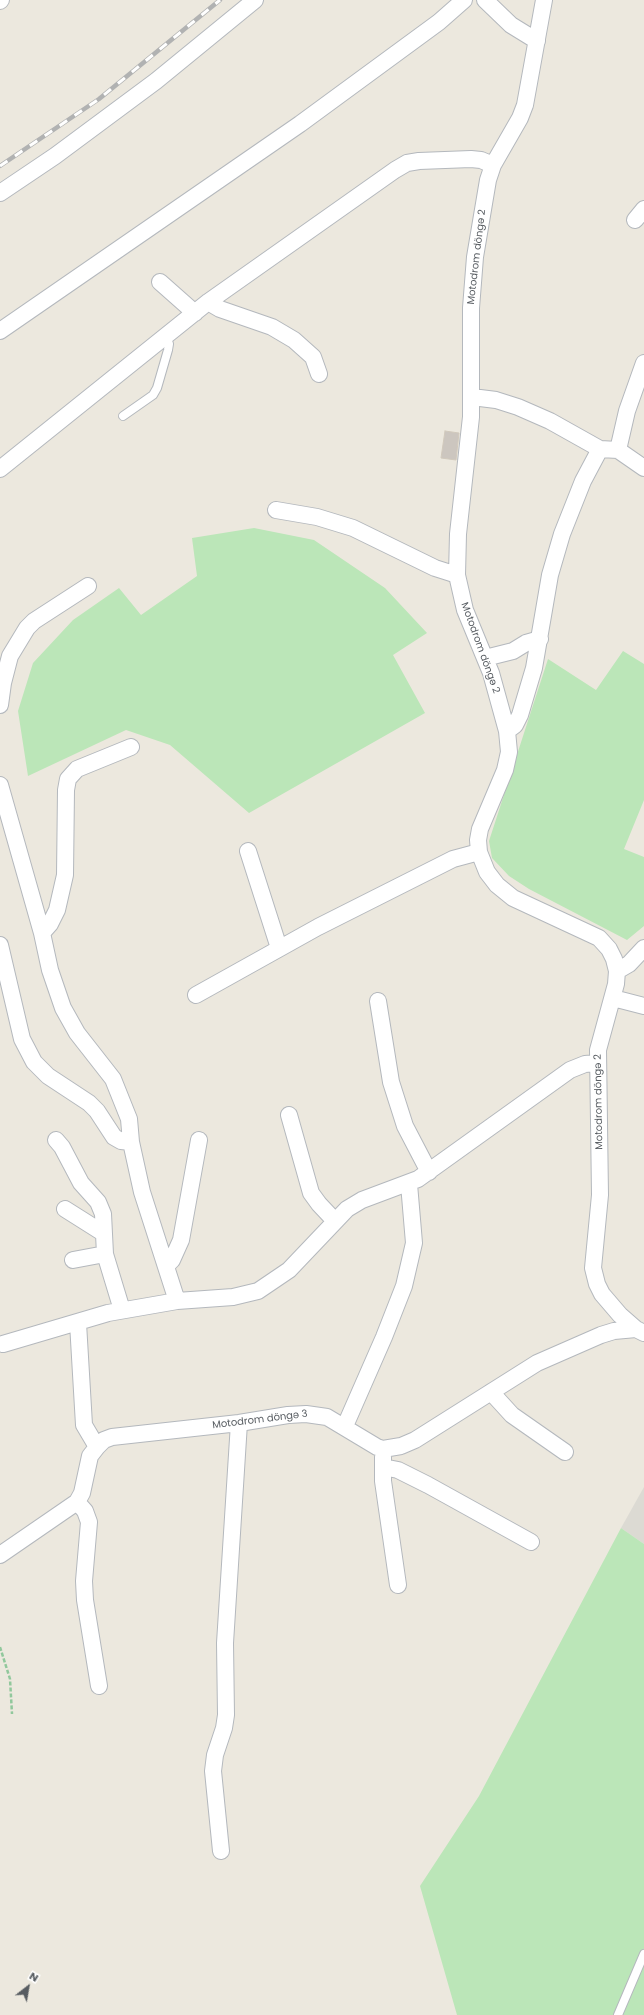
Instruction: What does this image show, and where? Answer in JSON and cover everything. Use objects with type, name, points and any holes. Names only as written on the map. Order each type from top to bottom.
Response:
[{"type":"street","points":[[0,193],[55,156],[156,81],[255,0]]},
{"type":"street","points":[[0,331],[300,124],[439,22],[464,0]]},
{"type":"street","points":[[485,0],[511,25],[537,41]]},
{"type":"street","name":"Motodrom döngə 2","points":[[544,0],[525,105],[520,118],[493,165],[484,202],[475,257],[471,308],[472,397],[470,434],[458,534],[457,575],[465,610],[485,658],[500,701],[507,730],[509,752],[505,770],[480,829],[478,840],[479,852],[487,872],[497,885],[513,898],[599,938],[609,949],[614,959],[617,971],[613,998],[601,1035],[597,1063],[601,1161],[594,1275],[602,1294],[620,1314],[640,1331]]},
{"type":"street","points":[[0,469],[208,302],[395,170],[407,163],[419,161],[471,159],[481,160],[493,165]]},
{"type":"street","points":[[160,282],[194,313]]},
{"type":"street","points":[[208,302],[220,309],[272,327],[294,340],[313,357],[319,374]]},
{"type":"street","points":[[618,450],[627,411],[644,363]]},
{"type":"street","points":[[472,397],[496,400],[518,407],[550,421],[600,449],[618,450],[644,468]]},
{"type":"street","points":[[507,730],[515,725],[520,715],[534,668],[550,575],[562,534],[583,481],[600,449]]},
{"type":"street","points":[[276,510],[317,517],[353,528],[435,568],[457,575]]},
{"type":"street","points":[[0,705],[3,683],[10,656],[27,628],[34,621],[88,586]]},
{"type":"street","points":[[485,658],[513,651],[526,643],[540,639]]},
{"type":"street","points":[[42,933],[50,924],[57,910],[66,875],[66,790],[68,779],[77,769],[131,747]]},
{"type":"street","points":[[0,785],[42,933],[50,970],[63,1008],[77,1033],[113,1079],[129,1119],[131,1142],[142,1192],[177,1301]]},
{"type":"street","points":[[248,851],[279,948]]},
{"type":"street","points":[[196,995],[279,948],[453,859],[479,852]]},
{"type":"street","points":[[0,945],[22,1038],[34,1062],[48,1076],[89,1103],[97,1111],[114,1137],[121,1142],[131,1142]]},
{"type":"street","points":[[617,971],[629,964],[644,948]]},
{"type":"street","points":[[613,998],[644,1006]]},
{"type":"street","points":[[378,1001],[390,1082],[405,1126],[429,1172]]},
{"type":"street","points":[[3,1344],[122,1310],[177,1301],[233,1297],[258,1291],[289,1270],[347,1209],[362,1200],[409,1184],[429,1172],[570,1070],[585,1064],[597,1063]]},
{"type":"street","points":[[289,1115],[312,1193],[319,1204],[335,1221]]},
{"type":"street","points":[[56,1140],[62,1147],[81,1182],[98,1202],[103,1214],[105,1254],[122,1310]]},
{"type":"street","points":[[166,1266],[172,1260],[181,1240],[199,1140]]},
{"type":"street","points":[[345,1426],[384,1337],[404,1286],[414,1243],[409,1184]]},
{"type":"street","points":[[65,1209],[103,1233]]},
{"type":"street","points":[[73,1260],[105,1254]]},
{"type":"street","points":[[0,1555],[77,1502],[82,1493],[90,1456],[97,1446],[84,1425],[78,1323]]},
{"type":"street","points":[[398,1584],[383,1481],[384,1449],[400,1446],[415,1440],[537,1363],[565,1350],[614,1331],[640,1331]]},
{"type":"street","points":[[491,1392],[512,1415],[565,1452]]},
{"type":"street","name":"Motodrom döngə 3","points":[[97,1446],[104,1440],[112,1437],[306,1414],[327,1417],[345,1426],[367,1443],[384,1449]]},
{"type":"street","points":[[221,1851],[213,1771],[226,1715],[225,1643],[239,1423]]},
{"type":"street","points":[[383,1467],[398,1470],[428,1485],[531,1542]]},
{"type":"street","points":[[77,1502],[85,1511],[88,1522],[85,1594],[99,1686]]},
{"type":"lane","points":[[124,416],[153,395],[168,350],[169,344],[166,336]]},
{"type":"lane","points":[[618,2015],[644,1954]]},
{"type":"path","points":[[0,1647],[10,1679],[12,1714]]},
{"type":"shaded area","points":[[644,1487],[644,1544],[621,1528]]},
{"type":"green space","points":[[254,528],[314,540],[385,588],[427,633],[393,655],[425,713],[249,813],[170,745],[126,730],[28,776],[18,711],[33,663],[73,620],[119,588],[141,615],[197,576],[192,538]]},
{"type":"green space","points":[[623,651],[644,664],[644,800],[624,849],[644,857],[644,926],[627,940],[529,889],[509,876],[492,858],[489,841],[548,659],[596,690]]},
{"type":"green space","points":[[621,1528],[644,1544],[644,2015],[457,2015],[420,1886],[479,1796]]},
{"type":"building","points":[[445,431],[459,433],[456,460],[441,458]]},
{"type":"railway","points":[[0,166],[99,99],[220,0]]}]
